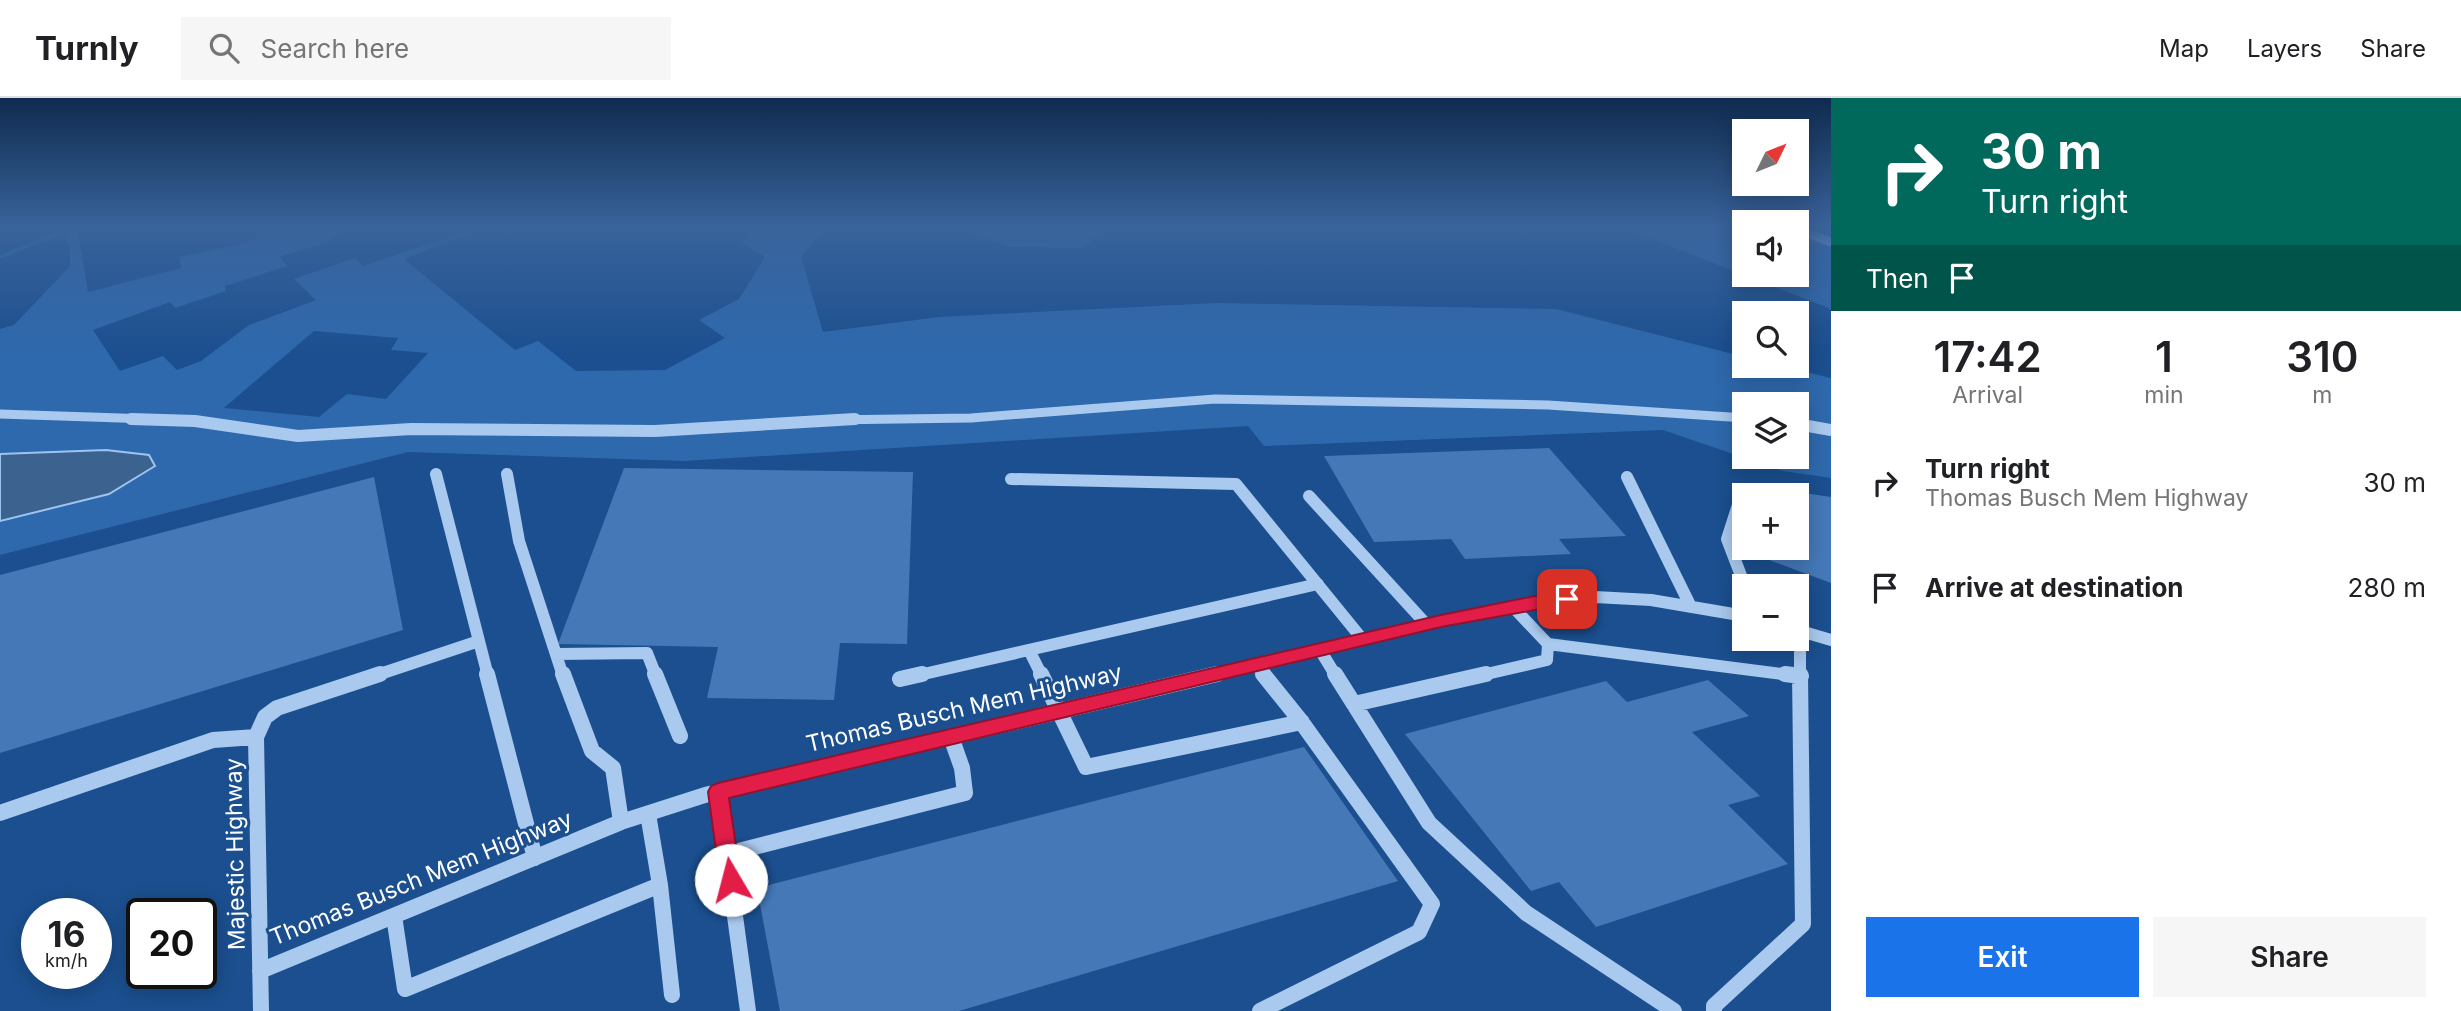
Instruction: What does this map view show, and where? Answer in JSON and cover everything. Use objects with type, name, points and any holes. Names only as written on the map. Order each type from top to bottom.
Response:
[{"type":"street","points":[[0,414],[195,421],[298,436],[411,429],[655,431],[867,418],[971,418],[1215,398],[1548,405],[1732,417]]},
{"type":"street","points":[[1809,426],[1831,430]]},
{"type":"street","points":[[436,474],[535,858]]},
{"type":"street","points":[[508,474],[519,541],[556,654],[592,751],[613,768],[621,822]]},
{"type":"street","points":[[1628,477],[1691,607]]},
{"type":"street","points":[[1011,479],[1236,485],[1363,640]]},
{"type":"street","points":[[1309,496],[1426,624]]},
{"type":"street","points":[[1732,524],[1727,539],[1732,552]]},
{"type":"street","points":[[900,679],[1318,584]]},
{"type":"street","name":"Thomas Busch Mem Highway","points":[[261,1011],[260,971],[621,822],[718,792],[1426,624],[1513,607],[1595,597],[1732,614]]},
{"type":"street","points":[[1513,607],[1548,644],[1801,676]]},
{"type":"street","points":[[1809,633],[1831,640]]},
{"type":"street","points":[[0,813],[214,740],[256,737],[265,718],[289,702],[480,641]]},
{"type":"street","points":[[1354,704],[1547,660],[1548,644]]},
{"type":"street","points":[[1029,650],[1086,767],[1302,722]]},
{"type":"street","points":[[1320,650],[1429,823],[1526,913],[1674,1011]]},
{"type":"street","points":[[1714,1011],[1714,1006],[1803,924],[1800,651]]},
{"type":"street","points":[[556,654],[647,653],[680,736]]},
{"type":"street","points":[[1256,665],[1302,722],[1432,904],[1419,932],[1260,1011]]},
{"type":"street","name":"Majestic Highway","points":[[256,737],[260,971]]},
{"type":"street","points":[[727,854],[965,793],[962,768],[951,737]]},
{"type":"street","points":[[718,792],[748,1011]]},
{"type":"street","points":[[648,814],[660,885],[672,995]]},
{"type":"street","points":[[394,916],[405,989],[660,885]]},
{"type":"shaded area","points":[[68,269],[84,269],[88,292],[179,269],[279,269],[225,286],[226,291],[175,308],[170,302],[93,330],[120,371],[163,356],[177,370],[201,361],[249,325],[316,300],[294,279],[324,269],[416,269],[515,350],[538,341],[576,371],[665,370],[725,338],[699,320],[739,299],[758,269],[804,269],[823,332],[939,317],[1216,303],[1556,309],[1732,354],[1732,378],[1809,378],[1809,373],[1831,378],[1831,478],[1777,469],[1809,469],[1809,392],[1732,392],[1732,454],[1663,430],[1264,446],[1248,426],[684,461],[408,452],[0,555],[0,329],[14,325]],"holes":[[[314,331],[398,338],[391,350],[428,353],[386,399],[347,394],[319,417],[224,408]]]},
{"type":"shaded area","points":[[1809,269],[1831,269],[1831,309],[1775,287],[1809,287]]},
{"type":"shaded area","points":[[106,450],[149,455],[155,466],[109,494],[0,521],[0,454]]},
{"type":"building","points":[[1549,448],[1626,536],[1559,539],[1571,554],[1465,559],[1451,539],[1374,542],[1324,456]]},
{"type":"building","points":[[624,468],[913,472],[907,644],[840,643],[834,700],[707,698],[718,647],[558,644]]},
{"type":"building","points":[[374,477],[403,630],[0,753],[0,575]]},
{"type":"building","points":[[1809,494],[1831,497],[1831,583],[1769,560],[1809,560]]},
{"type":"building","points":[[1708,680],[1749,716],[1692,732],[1760,796],[1728,805],[1788,864],[1596,927],[1559,882],[1531,891],[1405,734],[1606,681],[1627,702]]},
{"type":"building","points":[[1304,747],[1398,881],[959,1011],[780,1011],[757,888]]},
{"type":"route","points":[[731,880],[718,792],[1441,621],[1540,601],[1567,599]]}]
